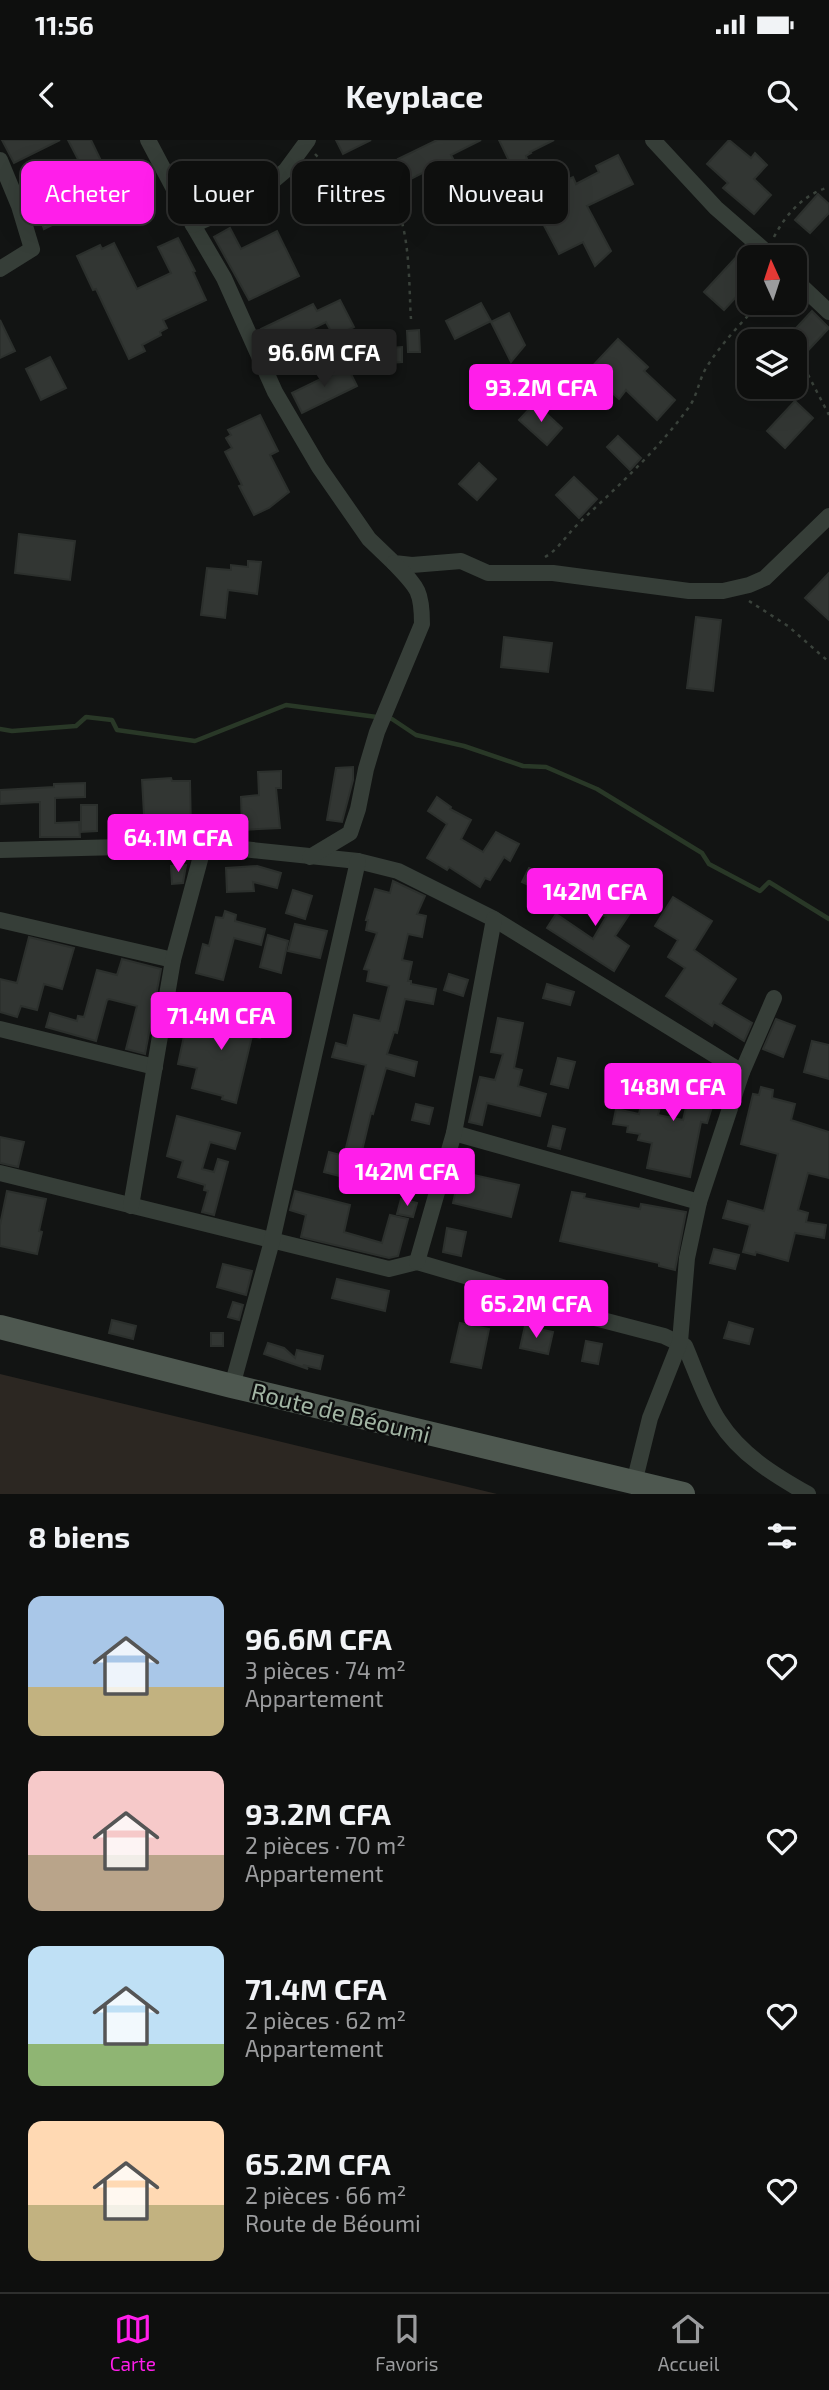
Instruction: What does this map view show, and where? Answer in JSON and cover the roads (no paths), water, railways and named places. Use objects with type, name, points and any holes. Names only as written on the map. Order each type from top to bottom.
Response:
[{"type":"main road","name":"Route de Béoumi","points":[[0,1327],[232,1386],[683,1494]]},
{"type":"street","points":[[148,140],[224,278],[275,392],[319,467],[369,539],[417,587],[422,607],[422,624],[377,732],[350,833],[310,858]]},
{"type":"street","points":[[653,140],[716,208],[759,245]]},
{"type":"street","points":[[193,225],[253,198],[286,170],[306,142]]},
{"type":"street","points":[[0,160],[19,206],[32,249],[0,269]]},
{"type":"street","points":[[807,291],[829,312]]},
{"type":"street","points":[[394,563],[412,565],[461,561],[488,573],[553,573],[689,591],[723,591],[765,578],[829,516]]},
{"type":"street","points":[[131,1206],[173,960],[204,845]]},
{"type":"street","points":[[0,850],[204,845],[358,861],[398,871],[494,919],[742,1072]]},
{"type":"street","points":[[232,1386],[271,1241],[358,861]]},
{"type":"street","points":[[417,1262],[454,1133],[494,919]]},
{"type":"street","points":[[0,920],[173,960]]},
{"type":"street","points":[[634,1483],[650,1419],[680,1342],[687,1258],[699,1202],[742,1072],[774,998]]},
{"type":"street","points":[[0,1029],[156,1067]]},
{"type":"street","points":[[454,1133],[699,1202]]},
{"type":"street","points":[[0,1173],[389,1269],[417,1262],[533,1296],[590,1317],[680,1342],[685,1346],[719,1421],[751,1457],[808,1494]]},
{"type":"waterway","points":[[0,729],[12,731],[76,726],[86,717],[112,720],[117,730],[195,741],[286,705],[392,719],[416,735],[464,746],[523,766],[546,767],[597,789],[702,853],[709,864],[760,891],[769,882],[829,919]]}]
